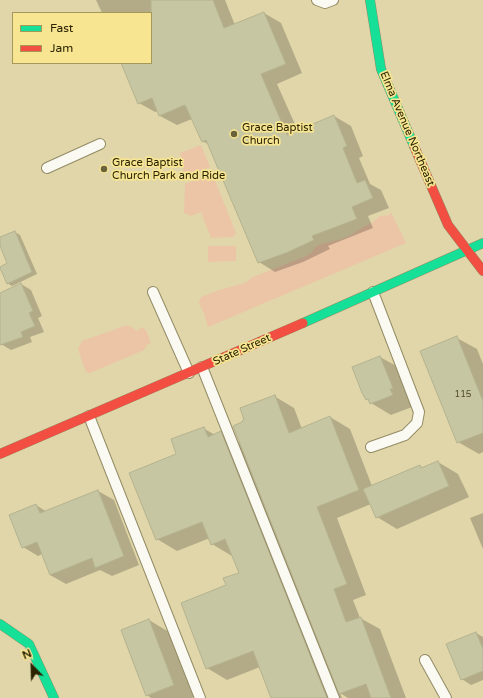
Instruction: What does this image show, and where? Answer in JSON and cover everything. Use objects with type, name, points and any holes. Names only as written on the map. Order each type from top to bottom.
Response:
[{"type":"main road","name":"Elma Avenue Northeast","points":[[370,0],[381,69],[448,225],[483,271]]},
{"type":"main road","name":"State Street","points":[[0,454],[189,373],[483,243]]},
{"type":"main road","points":[[0,624],[29,644],[54,698]]},
{"type":"lane","points":[[317,0],[325,3],[333,0]]},
{"type":"lane","points":[[47,168],[100,144]]},
{"type":"lane","points":[[153,292],[189,373]]},
{"type":"lane","points":[[371,447],[405,435],[417,423],[419,412],[372,292]]},
{"type":"lane","points":[[202,367],[334,698]]},
{"type":"lane","points":[[89,416],[200,698]]},
{"type":"lane","points":[[426,660],[446,698]]},
{"type":"shaded area","points":[[201,145],[210,167],[184,178],[183,164],[180,153]]},
{"type":"shaded area","points":[[212,173],[236,233],[233,237],[211,238],[201,212],[191,216],[184,213],[185,184]]},
{"type":"shaded area","points":[[391,212],[406,243],[208,327],[199,303],[201,297],[219,290],[245,283],[253,277],[304,257],[311,253],[315,247],[351,235],[380,216],[389,215]]},
{"type":"shaded area","points":[[208,246],[236,246],[236,261],[208,262]]},
{"type":"shaded area","points":[[124,326],[130,326],[137,331],[142,327],[146,330],[151,343],[147,345],[144,350],[88,373],[85,370],[78,349],[82,341]]},
{"type":"building","name":"Grace Baptist Church","points":[[151,0],[213,0],[224,28],[264,12],[286,64],[261,74],[287,135],[334,115],[347,146],[343,148],[357,183],[365,180],[373,198],[352,207],[357,219],[312,236],[314,240],[286,253],[258,263],[206,140],[202,142],[185,105],[159,116],[152,98],[138,104],[121,64],[152,64]]},
{"type":"building","points":[[15,231],[32,272],[7,284],[0,268],[7,263],[0,246],[0,237]]},
{"type":"building","points":[[21,283],[33,311],[29,313],[35,326],[21,332],[23,337],[0,345],[0,293]]},
{"type":"building","points":[[457,336],[483,401],[483,433],[457,443],[420,351]]},
{"type":"building","points":[[380,356],[393,388],[390,389],[393,395],[370,404],[368,399],[366,400],[362,393],[352,367]]},
{"type":"building","points":[[275,395],[289,433],[330,416],[359,490],[317,507],[347,584],[334,589],[346,622],[361,617],[391,698],[371,698],[366,684],[339,694],[233,426],[244,420],[240,408]]},
{"type":"building","points":[[204,427],[208,437],[221,431],[327,698],[271,698],[253,651],[206,669],[181,603],[226,585],[223,578],[239,573],[225,539],[211,545],[202,522],[156,540],[129,473],[176,454],[171,439]]},
{"type":"building","points":[[438,461],[449,486],[376,518],[363,489],[420,465],[421,468]]},
{"type":"building","points":[[98,490],[124,556],[95,568],[92,558],[50,575],[37,542],[22,548],[9,515],[36,504],[40,513]]},
{"type":"building","points":[[149,619],[174,685],[146,696],[121,630]]},
{"type":"building","points":[[476,632],[483,649],[483,671],[461,680],[446,644]]},
{"type":"traffic: fast","points":[[370,0],[381,69],[414,146]]},
{"type":"traffic: fast","points":[[303,323],[483,243]]},
{"type":"traffic: fast","points":[[0,624],[29,644],[54,698]]},
{"type":"traffic: jam","points":[[414,146],[448,225],[483,271]]},
{"type":"traffic: jam","points":[[0,454],[303,323]]},
{"type":"place","name":"Grace Baptist Church","points":[[234,134]]},
{"type":"place","name":"Grace Baptist Church Park and Ride","points":[[104,169]]}]
